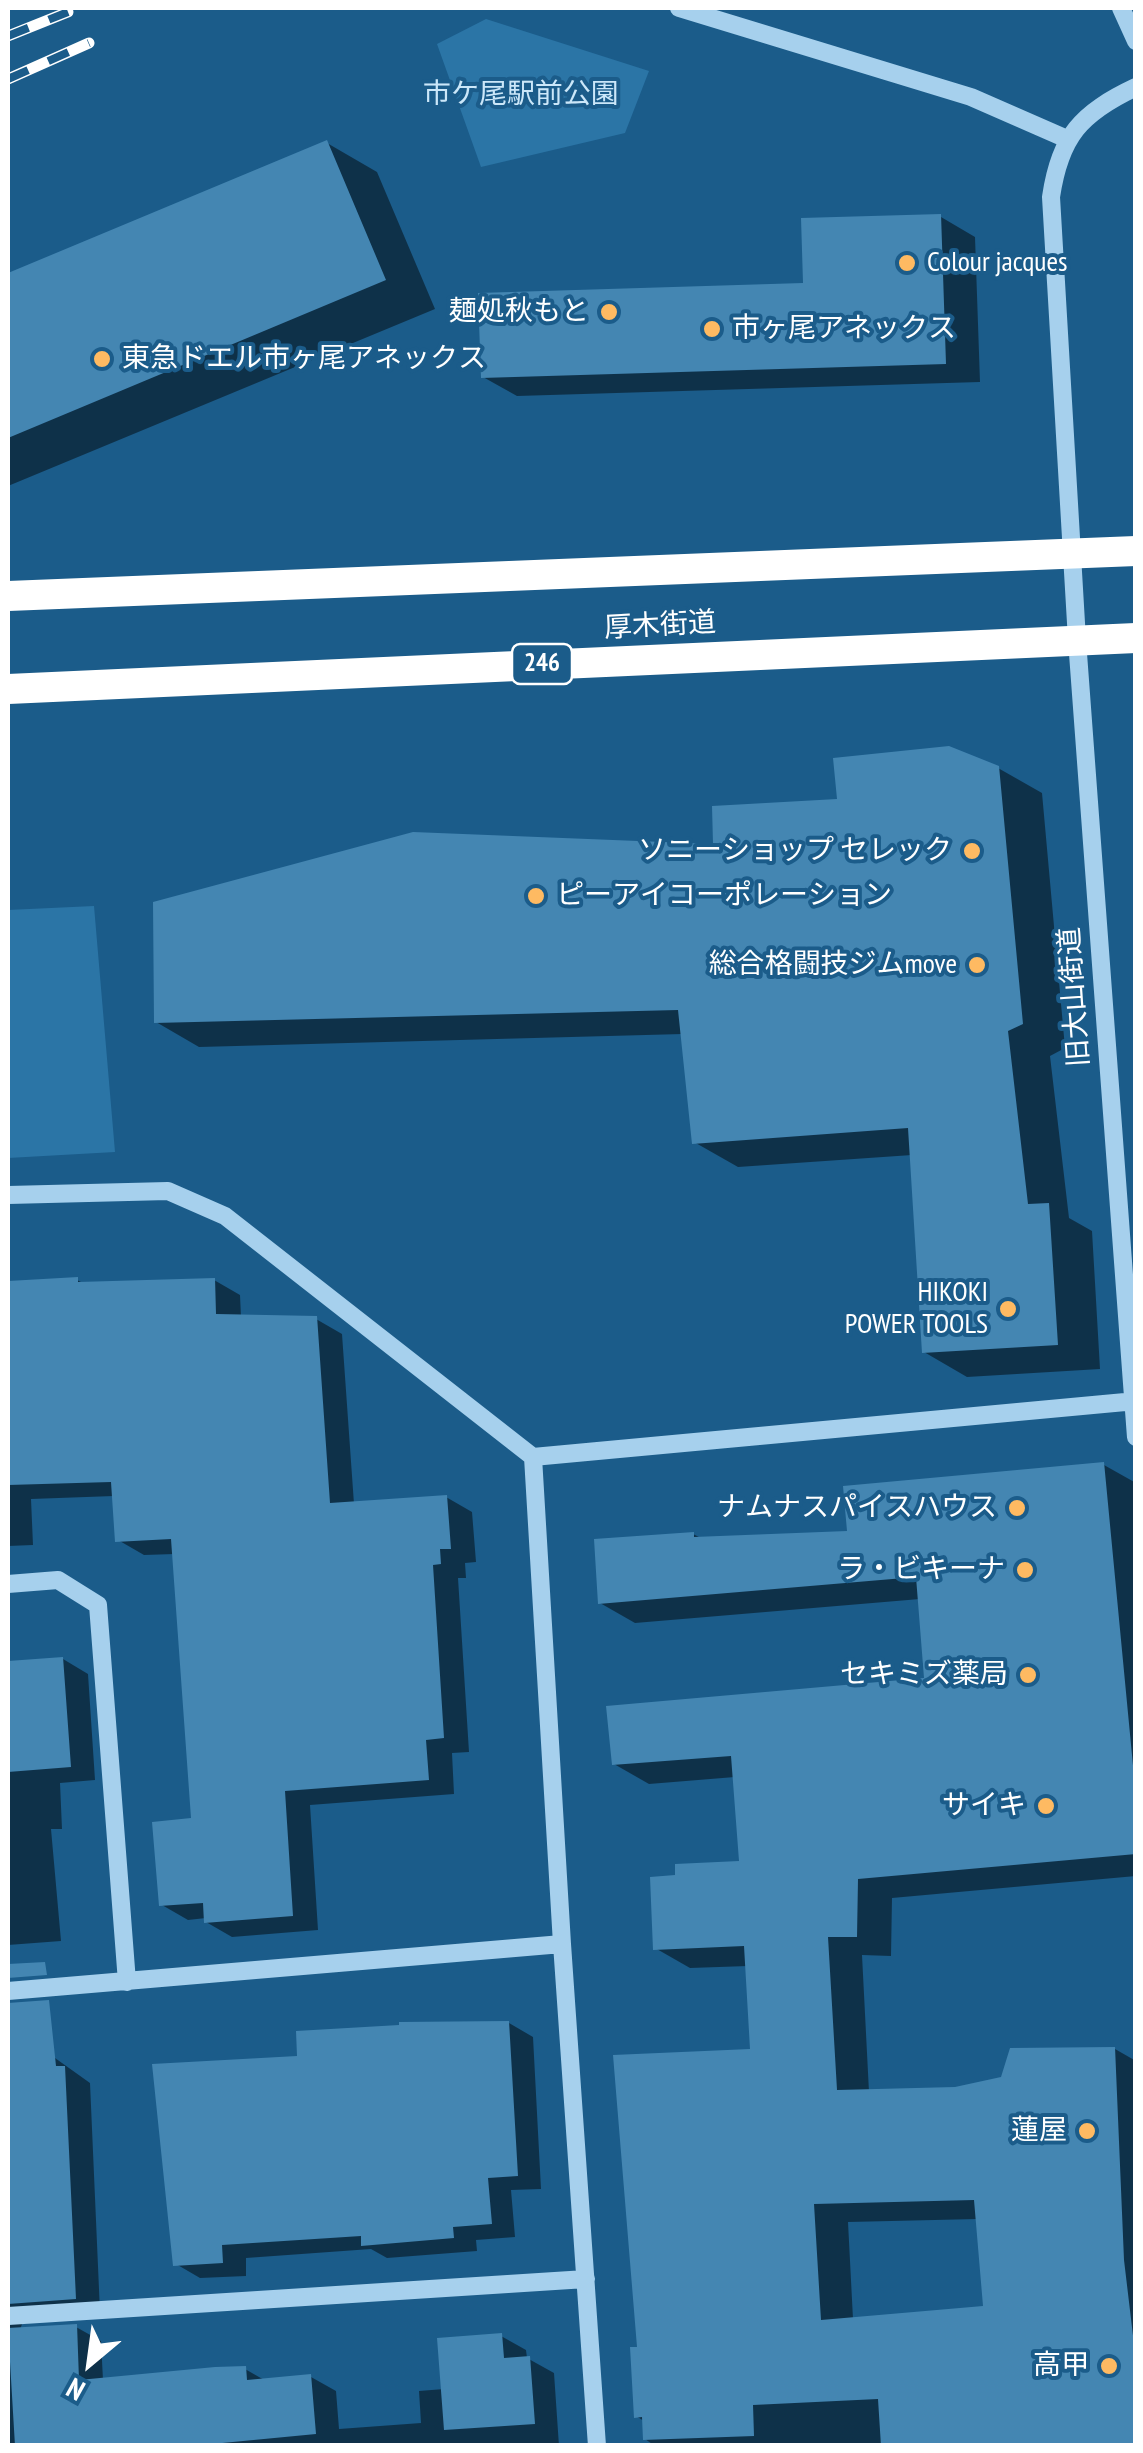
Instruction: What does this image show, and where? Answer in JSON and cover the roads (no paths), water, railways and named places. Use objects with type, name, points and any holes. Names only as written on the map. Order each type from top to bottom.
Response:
[{"type":"highway","name":"厚木街道","points":[[8,596],[1136,551]]},
{"type":"highway","name":"厚木街道","points":[[8,689],[1136,638]]},
{"type":"street","points":[[679,8],[971,97],[1067,139],[1086,116],[1136,87]]},
{"type":"street","points":[[1121,8],[1136,41]]},
{"type":"street","name":"旧大山街道","points":[[1067,139],[1055,168],[1050,197],[1076,640],[1136,1437]]},
{"type":"street","points":[[8,1195],[168,1191],[225,1216],[533,1456],[1134,1401]]},
{"type":"street","points":[[533,1456],[597,2446]]},
{"type":"street","points":[[8,1584],[58,1580],[98,1604],[127,1982]]},
{"type":"street","points":[[8,1992],[562,1944]]},
{"type":"street","points":[[8,2316],[586,2279]]},
{"type":"railway","points":[[8,36],[68,12]]},
{"type":"railway","points":[[8,79],[89,43]]},
{"type":"place","name":"Colour jacques","points":[[907,263]]},
{"type":"place","name":"麺処秋もと","points":[[609,312]]},
{"type":"place","name":"市ヶ尾アネックス","points":[[712,329]]},
{"type":"place","name":"東急ドエル市ヶ尾アネックス","points":[[102,359]]},
{"type":"place","name":"ソニーショップ セレック","points":[[972,851]]},
{"type":"place","name":"ピーアイコーポレーション","points":[[536,896]]},
{"type":"place","name":"総合格闘技ジムmove","points":[[977,965]]},
{"type":"place","name":"HIKOKI POWER TOOLS","points":[[1008,1309]]},
{"type":"place","name":"ナムナスパイスハウス","points":[[1017,1508]]},
{"type":"place","name":"ラ・ビキーナ","points":[[1025,1570]]},
{"type":"place","name":"セキミズ薬局","points":[[1028,1675]]},
{"type":"place","name":"サイキ","points":[[1046,1806]]},
{"type":"place","name":"蓮屋","points":[[1087,2131]]},
{"type":"place","name":"高甲","points":[[1109,2366]]},
{"type":"park label","name":"市ケ尾駅前公園","points":[[521,95]]}]
